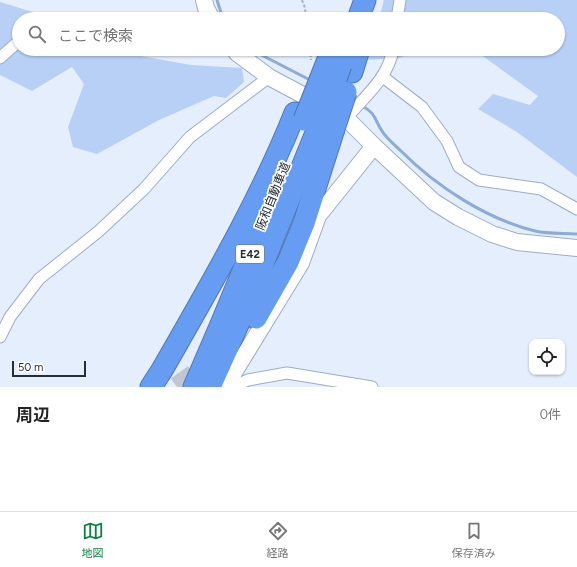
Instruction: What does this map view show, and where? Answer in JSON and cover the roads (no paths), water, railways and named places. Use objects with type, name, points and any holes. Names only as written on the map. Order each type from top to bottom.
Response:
[{"type":"highway","points":[[346,12],[350,0]]},
{"type":"highway","points":[[361,12],[365,0]]},
{"type":"highway","points":[[370,12],[373,0]]},
{"type":"highway","points":[[256,318],[288,262],[304,223],[319,122],[340,58]]},
{"type":"highway","name":"阪和自動車道","points":[[210,387],[240,320],[319,122],[340,58]]},
{"type":"highway","points":[[151,387],[232,248],[280,150],[319,122]]},
{"type":"highway","name":"阪和自動車道","points":[[194,387],[225,315],[319,122]]},
{"type":"street","points":[[204,0],[208,12]]},
{"type":"street","points":[[398,12],[400,0]]},
{"type":"street","points":[[0,58],[12,47]]},
{"type":"street","points":[[241,56],[269,77],[319,122],[374,146],[434,202],[458,217],[492,234],[517,242],[577,248]]},
{"type":"street","points":[[319,122],[383,77],[392,56]]},
{"type":"street","points":[[0,337],[10,317],[39,280],[99,232],[144,189],[190,138],[269,77]]},
{"type":"street","points":[[383,77],[422,107],[447,141],[459,167],[480,180],[542,189],[577,209]]},
{"type":"street","points":[[225,387],[301,263],[318,216],[374,146]]},
{"type":"street","points":[[232,387],[248,380],[287,373],[372,387]]},
{"type":"waterway","points":[[217,0],[221,12]]},
{"type":"waterway","points":[[264,56],[312,81]]},
{"type":"waterway","points":[[362,106],[370,111],[386,136],[415,164],[430,177],[463,200],[480,210],[517,226],[540,232],[577,234]]},
{"type":"tunnel","points":[[177,387],[210,363],[241,337],[256,318]]}]
